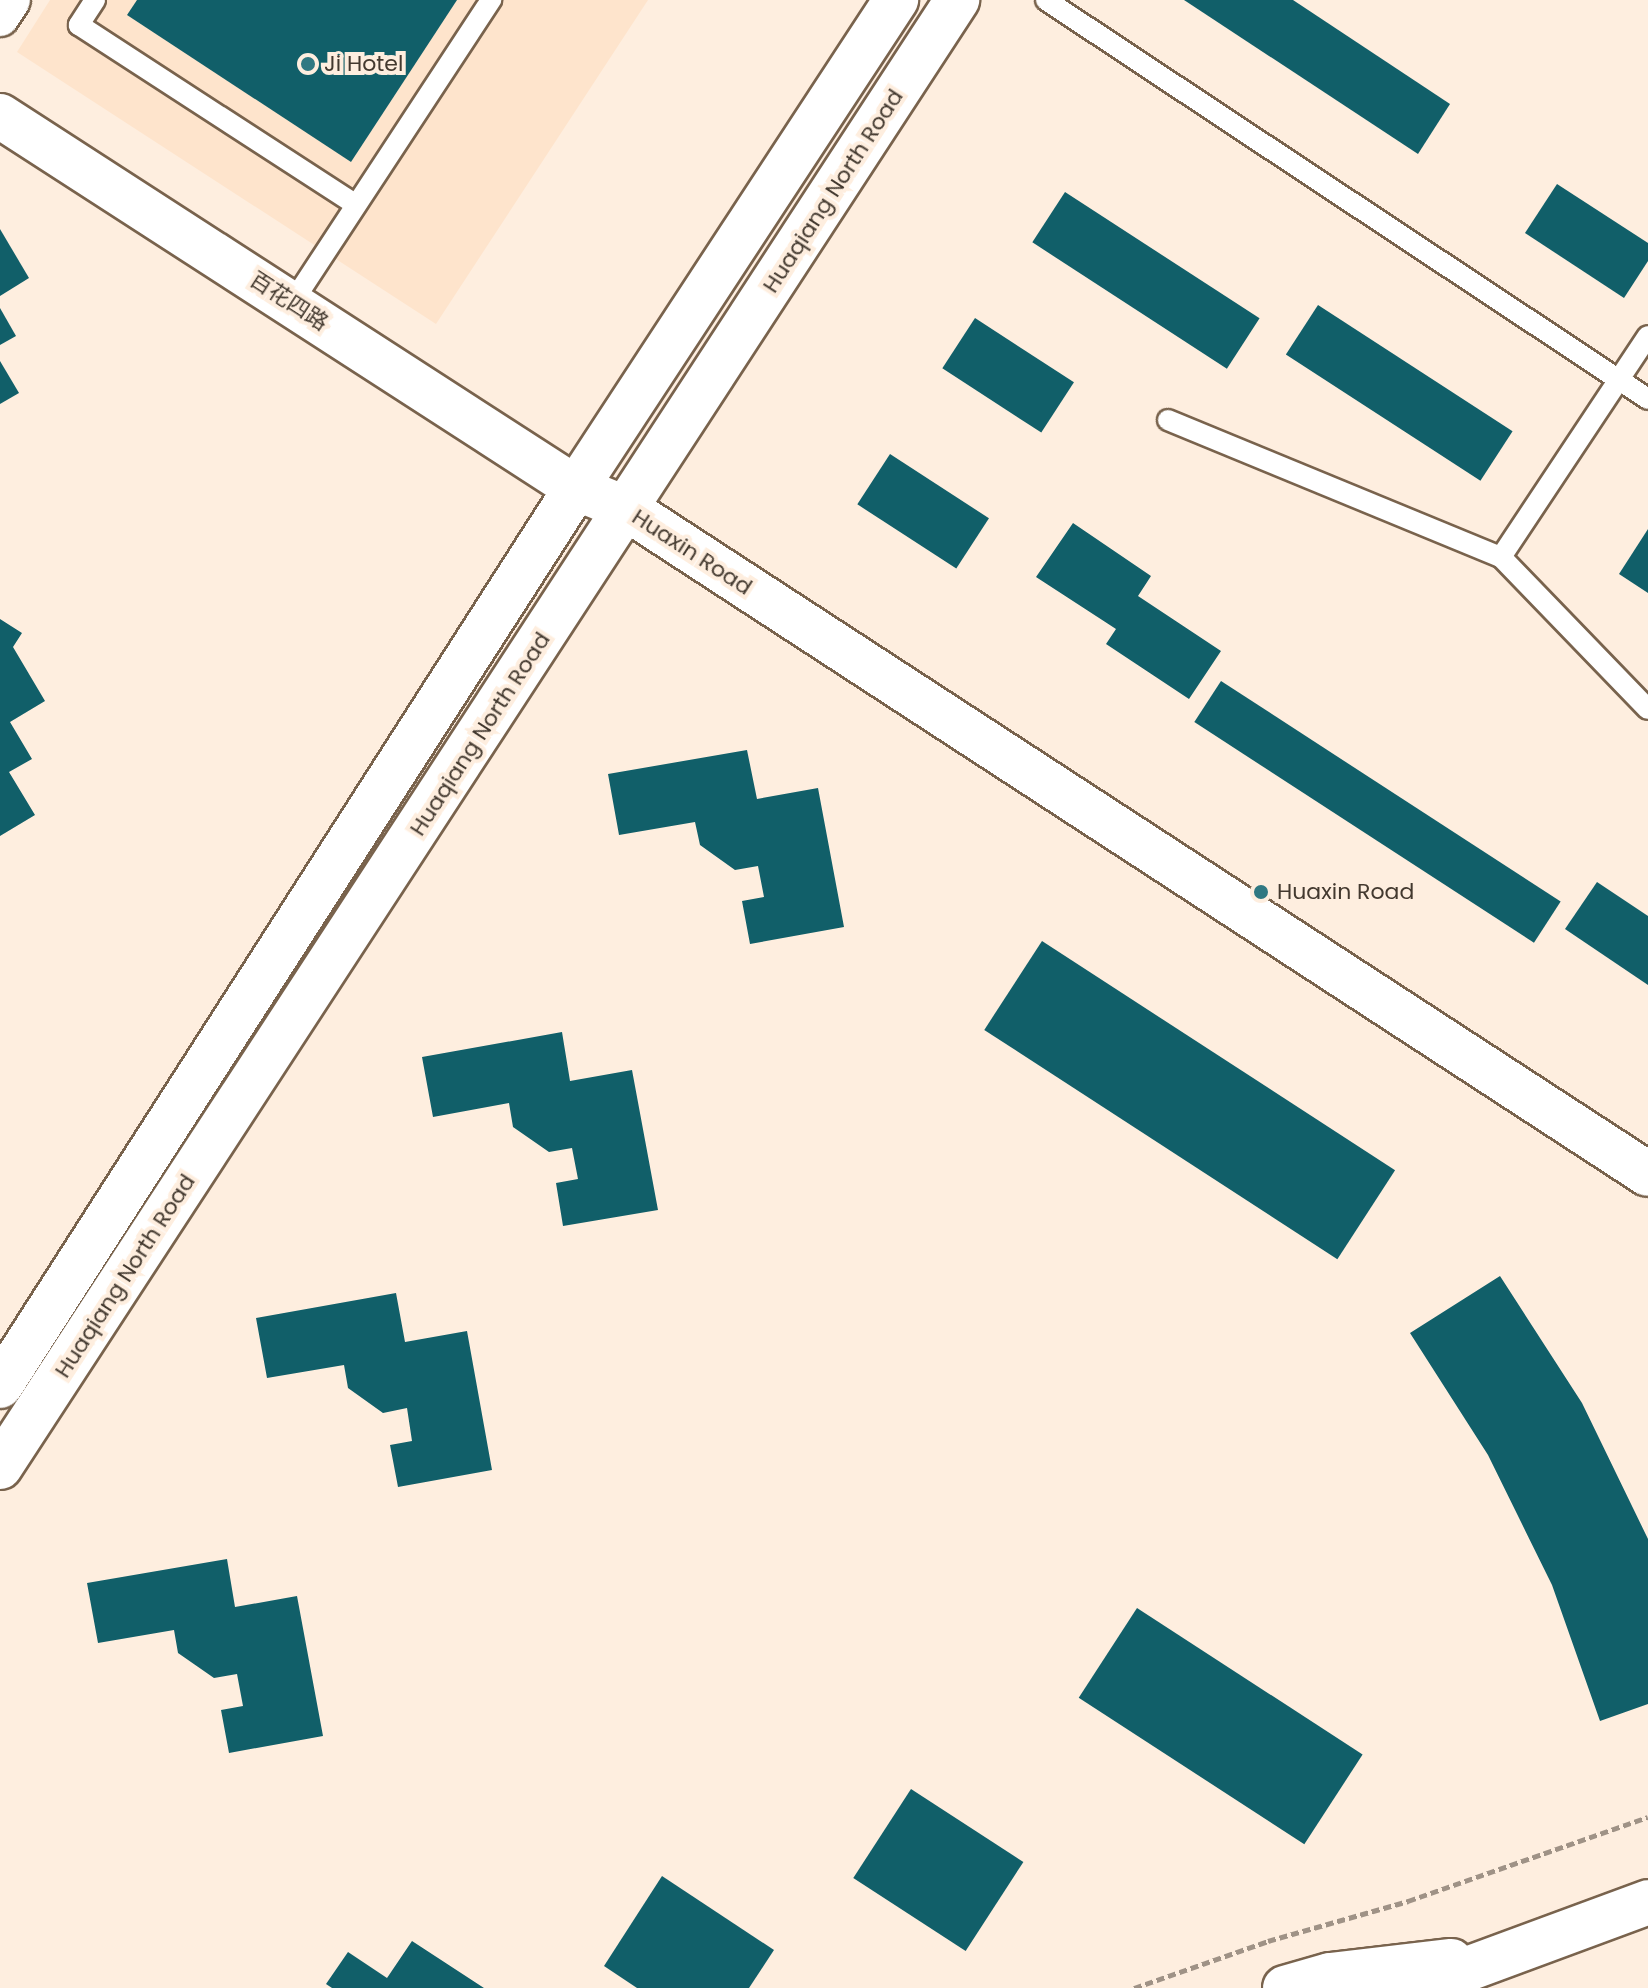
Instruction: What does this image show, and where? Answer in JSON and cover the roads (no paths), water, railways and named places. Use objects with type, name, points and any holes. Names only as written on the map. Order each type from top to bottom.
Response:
[{"type":"main road","name":"Huaqiang North Road","points":[[0,1386],[576,488],[896,0]]},
{"type":"main road","name":"Huaqiang North Road","points":[[0,1467],[957,0]]},
{"type":"main road","name":"百花四路","points":[[0,116],[576,488]]},
{"type":"main road","name":"Huaxin Road","points":[[576,488],[627,509],[1648,1174]]},
{"type":"main road","points":[[1416,1988],[1648,1902]]},
{"type":"main road","points":[[1285,1988],[1330,1975],[1505,1955]]},
{"type":"street","points":[[0,17],[11,0]]},
{"type":"lane","points":[[95,0],[79,25],[356,205]]},
{"type":"lane","points":[[292,303],[491,0]]},
{"type":"lane","points":[[1046,0],[1648,399]]},
{"type":"lane","points":[[1501,557],[1648,336]]},
{"type":"lane","points":[[1168,420],[1501,557],[1648,709]]},
{"type":"place","name":"Ji Hotel","points":[[308,64]]},
{"type":"place","name":"Huaxin Road","points":[[1261,892]]}]
